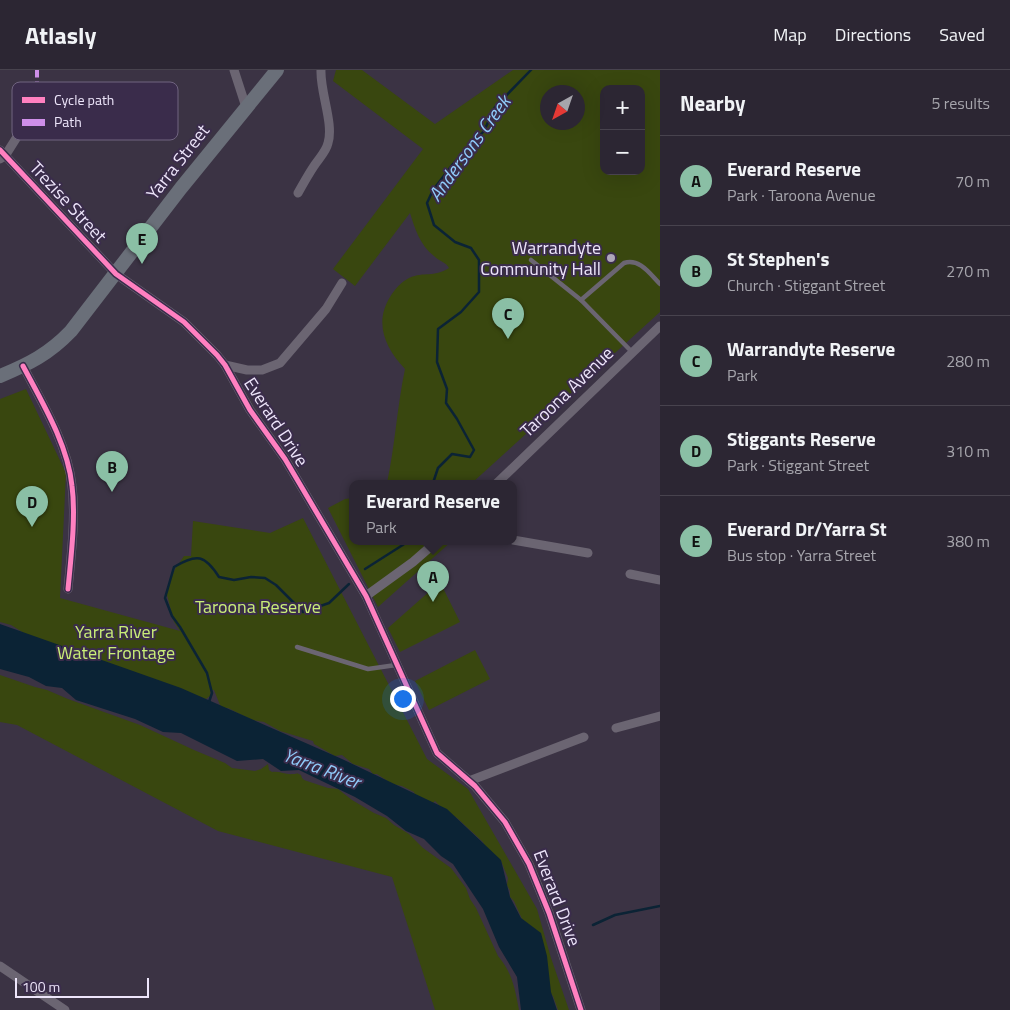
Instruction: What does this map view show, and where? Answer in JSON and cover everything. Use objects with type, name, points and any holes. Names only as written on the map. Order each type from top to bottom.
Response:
[{"type":"main road","name":"Yarra Street","points":[[0,376],[37,360],[56,346],[70,331],[181,188],[277,70]]},
{"type":"street","points":[[234,70],[246,107]]},
{"type":"street","points":[[298,193],[325,150],[330,138],[321,85],[321,70]]},
{"type":"street","points":[[2,155],[13,140]]},
{"type":"street","name":"Trezise Street","points":[[2,155],[116,274]]},
{"type":"street","name":"Everard Drive","points":[[116,274],[184,322],[217,355],[250,410],[285,459],[366,596],[423,720],[436,753],[469,781],[505,822],[529,864],[549,913],[581,1010]]},
{"type":"street","points":[[224,365],[247,370],[262,370],[280,362],[326,308],[342,283]]},
{"type":"street","name":"Taroona Avenue","points":[[500,480],[660,326]]},
{"type":"street","points":[[23,366],[51,422],[66,458],[72,486],[72,541],[68,589]]},
{"type":"street","points":[[517,541],[588,553]]},
{"type":"street","points":[[366,596],[413,562],[432,545]]},
{"type":"street","points":[[630,574],[660,580]]},
{"type":"street","points":[[616,728],[660,716]]},
{"type":"street","points":[[469,781],[584,738]]},
{"type":"street","points":[[0,966],[65,1010]]},
{"type":"lane","points":[[531,260],[581,300],[632,352]]},
{"type":"lane","points":[[581,300],[624,263],[631,261],[640,265],[660,284]]},
{"type":"lane","points":[[297,647],[368,669],[396,664]]},
{"type":"green space","points":[[336,70],[362,70],[435,124],[513,70],[660,70],[660,312],[475,480],[388,480],[405,369],[392,353],[384,335],[382,326],[385,307],[394,291],[406,280],[415,276],[438,273],[449,268],[425,247],[416,231],[410,213],[355,286],[333,269],[423,149],[333,81]]},
{"type":"green space","points":[[26,389],[66,473],[60,598],[180,631],[174,622],[166,591],[175,569],[184,556],[191,556],[193,521],[270,533],[303,518],[427,759],[468,789],[537,909],[569,1010],[558,1010],[553,996],[548,992],[536,930],[522,919],[514,901],[510,897],[507,885],[508,878],[501,861],[487,852],[483,842],[435,801],[433,803],[415,795],[414,792],[402,786],[392,784],[377,774],[373,774],[369,769],[353,764],[342,755],[335,756],[314,744],[313,741],[280,731],[264,722],[252,720],[228,708],[224,709],[220,705],[214,690],[211,690],[210,696],[206,699],[32,638],[11,625],[0,622],[0,399]]},
{"type":"green space","points":[[349,498],[349,545],[448,545],[378,607],[328,508]]},
{"type":"green space","points":[[440,582],[460,622],[400,652],[388,628]]},
{"type":"green space","points":[[475,650],[490,679],[429,710],[415,681]]},
{"type":"green space","points":[[0,675],[47,690],[140,725],[225,763],[232,768],[255,771],[268,764],[269,770],[272,772],[297,773],[304,780],[328,788],[338,789],[352,800],[386,818],[451,868],[466,888],[498,956],[510,975],[519,1010],[435,1010],[392,877],[218,831],[17,725],[0,722]]},
{"type":"water","name":"Yarra River","points":[[0,624],[181,688],[342,759],[447,809],[501,860],[510,897],[521,918],[541,933],[547,956],[551,992],[557,1010],[521,1010],[517,977],[499,947],[483,909],[453,864],[441,856],[424,839],[406,831],[387,816],[355,797],[299,770],[281,771],[263,759],[237,761],[181,733],[163,732],[135,719],[76,700],[62,688],[46,686],[29,677],[0,669]]},
{"type":"waterway","name":"Andersons Creek","points":[[434,480],[438,468],[452,454],[470,457],[474,450],[446,403],[447,389],[437,362],[438,329],[461,312],[479,292],[479,260],[471,248],[455,242],[434,225],[427,203],[433,190],[453,164],[484,131],[495,107],[531,70]]},
{"type":"waterway","name":"Andersons Creek","points":[[365,569],[403,545]]},
{"type":"waterway","name":"Andersons Creek","points":[[209,702],[212,693],[207,673],[172,616],[165,598],[174,567],[189,560],[200,558],[205,560],[219,577],[234,580],[251,577],[265,578],[276,585],[303,612],[329,603],[349,584]]},
{"type":"waterway","points":[[593,925],[615,915],[660,906]]},
{"type":"marked path","points":[[37,70],[37,82]]},
{"type":"cycle path","points":[[0,150],[116,274],[184,322],[225,365],[250,410],[285,459],[366,596],[437,753],[475,786],[505,822],[529,864],[549,913],[581,1010]]},
{"type":"cycle path","points":[[23,366],[53,424],[70,471],[73,498],[73,537],[68,589]]},
{"type":"place","name":"Warrandyte Community Hall","points":[[611,258]]},
{"type":"place","name":"Everard Dr/Yarra St","points":[[142,264]]},
{"type":"place","name":"Warrandyte Reserve","points":[[508,339]]},
{"type":"place","name":"St Stephen's","points":[[112,492]]},
{"type":"place","name":"Stiggants Reserve","points":[[32,527]]},
{"type":"place","name":"Everard Reserve","points":[[433,602]]},
{"type":"park label","name":"Taroona Reserve","points":[[258,607]]},
{"type":"park label","name":"Yarra River Water Frontage","points":[[116,642]]}]
